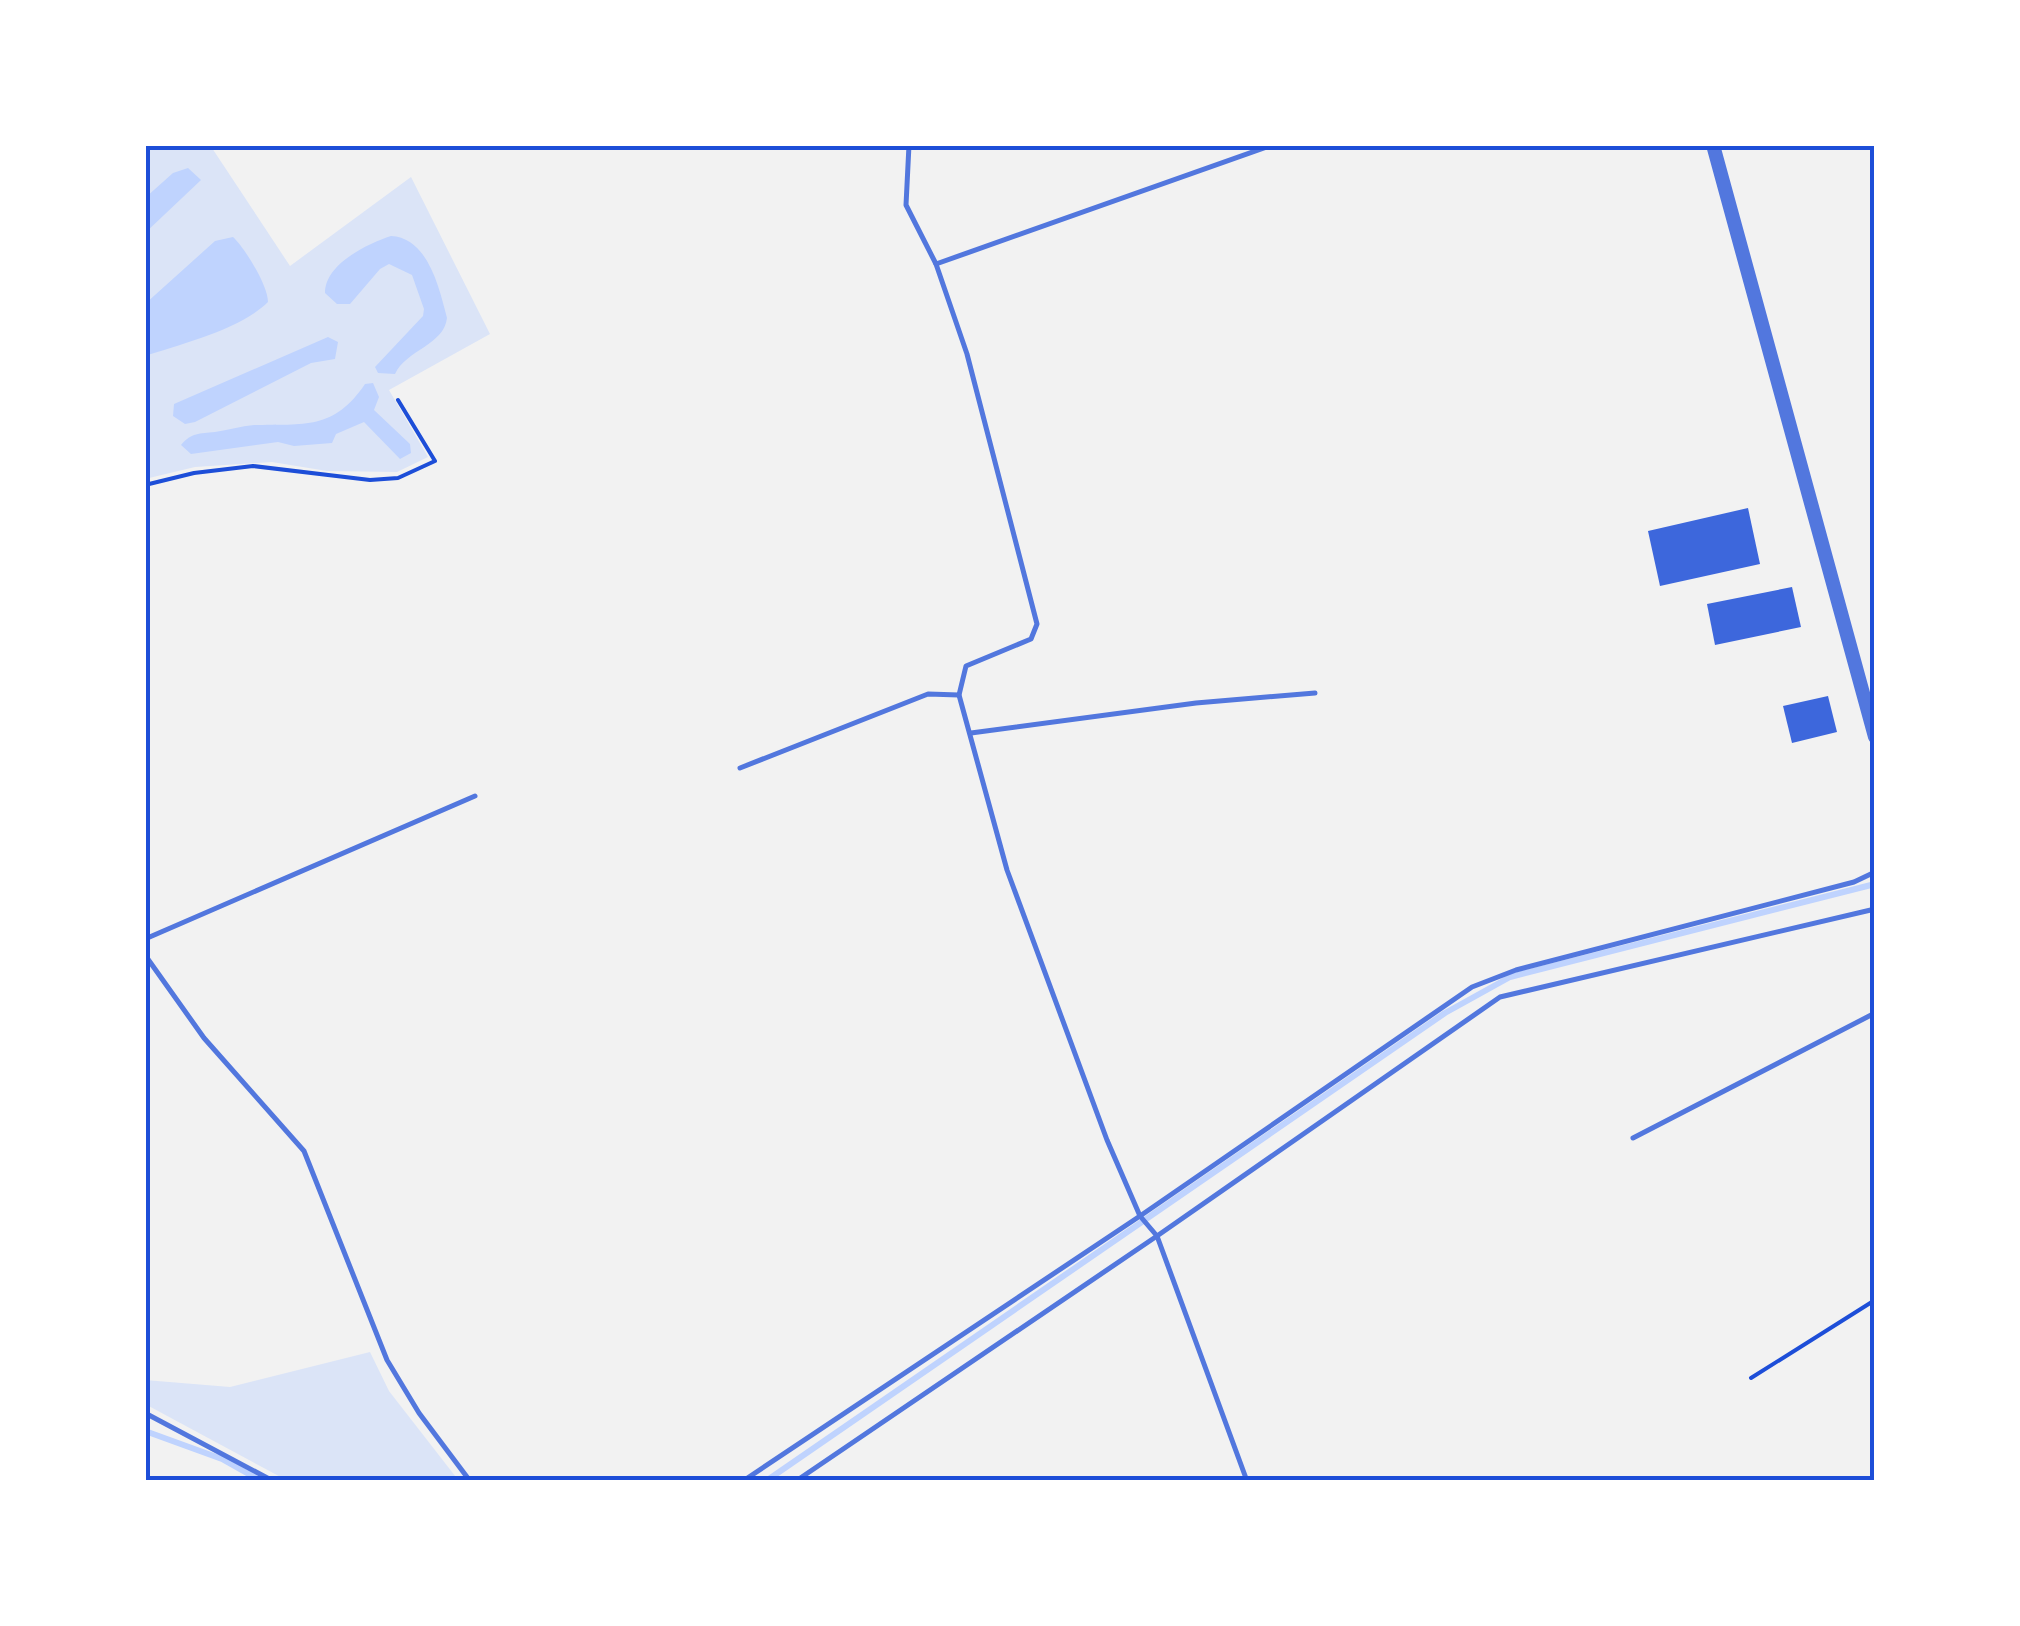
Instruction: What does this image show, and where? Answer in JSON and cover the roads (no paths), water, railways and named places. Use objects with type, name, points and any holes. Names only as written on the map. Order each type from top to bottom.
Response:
[{"type":"street","points":[[1712,145],[1875,737]]},
{"type":"lane","points":[[909,145],[906,205],[936,264],[967,354],[1038,624],[1031,640],[966,666],[959,695],[1006,870],[1107,1140],[1140,1216],[1157,1236],[1247,1481]]},
{"type":"lane","points":[[936,264],[1272,145]]},
{"type":"lane","points":[[971,733],[1196,703],[1315,693]]},
{"type":"lane","points":[[740,768],[928,694],[959,695]]},
{"type":"lane","points":[[145,939],[476,796]]},
{"type":"lane","points":[[743,1481],[1140,1216],[1472,987],[1516,970],[1854,882],[1875,872]]},
{"type":"lane","points":[[796,1481],[1500,997],[1875,909]]},
{"type":"lane","points":[[145,954],[204,1038],[304,1151],[387,1360],[419,1414],[470,1481]]},
{"type":"lane","points":[[1633,1138],[1875,1013]]},
{"type":"lane","points":[[145,1413],[274,1481]]},
{"type":"water","points":[[188,168],[201,180],[145,233],[145,198],[173,173]]},
{"type":"water","points":[[391,236],[404,239],[423,255],[436,279],[447,318],[439,335],[407,359],[395,374],[378,373],[375,367],[423,316],[412,275],[389,264],[350,304],[337,304],[325,293],[340,264]]},
{"type":"water","points":[[233,237],[255,268],[268,302],[227,328],[145,356],[145,304],[215,241]]},
{"type":"water","points":[[328,337],[338,342],[335,359],[311,363],[195,422],[185,424],[173,416],[174,404]]},
{"type":"water","points":[[373,383],[379,397],[374,410],[410,444],[411,453],[400,459],[364,422],[336,434],[332,443],[294,446],[278,442],[191,454],[181,445],[200,434],[317,421],[342,410],[365,384]]},
{"type":"waterway","points":[[766,1481],[1445,1013],[1510,977],[1875,884]]},
{"type":"waterway","points":[[145,1431],[222,1459],[261,1481]]}]
